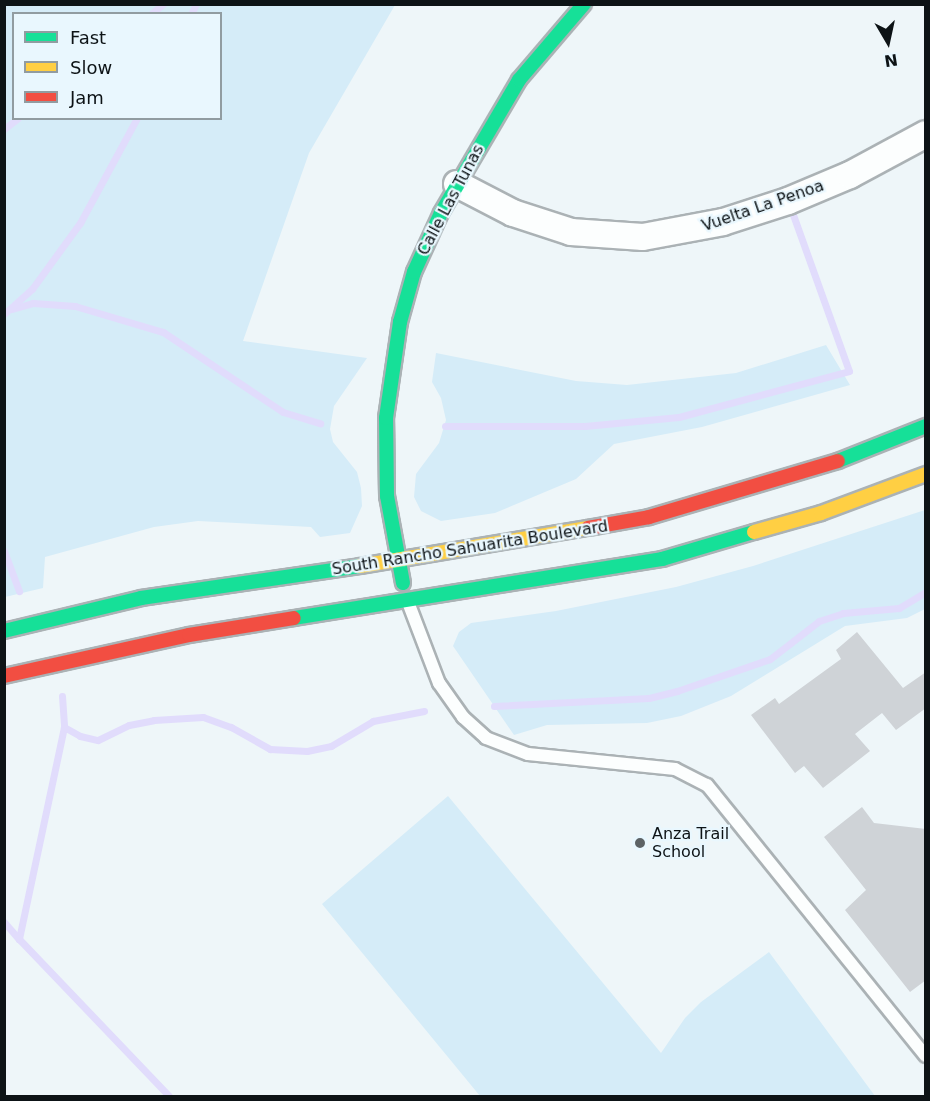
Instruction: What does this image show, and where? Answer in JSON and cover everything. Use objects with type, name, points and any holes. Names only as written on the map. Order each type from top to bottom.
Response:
[{"type":"street","name":"Calle Las Tunas","points":[[408,602],[397,561],[387,496],[386,418],[393,361],[414,272],[457,184],[519,80],[584,4]]},
{"type":"street","name":"Vuelta La Penoa","points":[[457,184],[513,213],[571,232],[644,237],[723,222],[788,201],[850,175],[926,134]]},
{"type":"street","name":"South Rancho Sahuarita Boulevard","points":[[4,631],[141,598],[565,535],[695,507],[819,469],[926,426]]},
{"type":"street","points":[[4,676],[179,637],[408,602],[662,559],[821,513],[926,474]]},
{"type":"lane","points":[[408,602],[446,696],[486,738],[528,754],[675,769],[707,785],[926,1056]]},
{"type":"shaded area","points":[[4,5],[395,5],[309,153],[243,341],[367,358],[334,406],[330,429],[333,442],[357,472],[361,488],[362,506],[350,533],[320,537],[311,527],[198,521],[154,527],[45,557],[43,588],[5,597]]},
{"type":"shaded area","points":[[826,345],[850,385],[702,427],[614,444],[576,479],[495,513],[441,521],[421,511],[414,497],[416,474],[439,443],[446,420],[441,398],[432,382],[436,353],[576,381],[627,385],[736,373]]},
{"type":"shaded area","points":[[925,510],[925,609],[907,618],[845,626],[731,696],[681,716],[647,723],[547,725],[514,735],[453,646],[459,632],[471,623],[556,611],[676,587],[753,566]]},
{"type":"shaded area","points":[[448,796],[661,1053],[685,1018],[701,1002],[769,952],[875,1096],[480,1096],[322,904]]},
{"type":"building","points":[[857,632],[903,688],[926,672],[926,708],[896,730],[882,713],[855,734],[870,751],[823,788],[804,766],[795,773],[751,715],[775,698],[779,704],[841,659],[836,650]]},
{"type":"building","points":[[862,807],[874,823],[926,829],[926,980],[910,992],[845,910],[866,890],[824,837]]},
{"type":"waterway","points":[[153,12],[163,4]]},
{"type":"waterway","points":[[192,12],[196,4]]},
{"type":"waterway","points":[[4,129],[15,120]]},
{"type":"waterway","points":[[4,314],[32,289],[80,223],[136,120]]},
{"type":"waterway","points":[[445,426],[585,426],[679,417],[849,371],[793,215]]},
{"type":"waterway","points":[[12,309],[33,303],[75,306],[163,332],[283,412],[320,423]]},
{"type":"waterway","points":[[4,551],[19,591]]},
{"type":"waterway","points":[[494,706],[649,698],[677,691],[770,659],[819,621],[843,613],[899,608],[926,592]]},
{"type":"waterway","points":[[62,696],[64,727],[19,939],[169,1096]]},
{"type":"waterway","points":[[64,727],[80,736],[98,740],[129,725],[154,720],[203,717],[231,727],[270,749],[307,751],[331,746],[373,721],[424,711]]},
{"type":"waterway","points":[[4,922],[19,939]]},
{"type":"traffic: fast","points":[[403,583],[387,496],[386,418],[400,322],[414,272],[441,213],[519,80],[584,4]]},
{"type":"traffic: fast","points":[[838,461],[926,426]]},
{"type":"traffic: fast","points":[[294,618],[662,559],[754,532]]},
{"type":"traffic: fast","points":[[4,631],[141,598],[360,566]]},
{"type":"traffic: slow","points":[[754,532],[821,513],[926,474]]},
{"type":"traffic: slow","points":[[360,566],[588,528]]},
{"type":"traffic: jam","points":[[588,528],[649,517],[838,461]]},
{"type":"traffic: jam","points":[[4,676],[189,635],[294,618]]},
{"type":"place","name":"Anza Trail School","points":[[640,843]]}]
